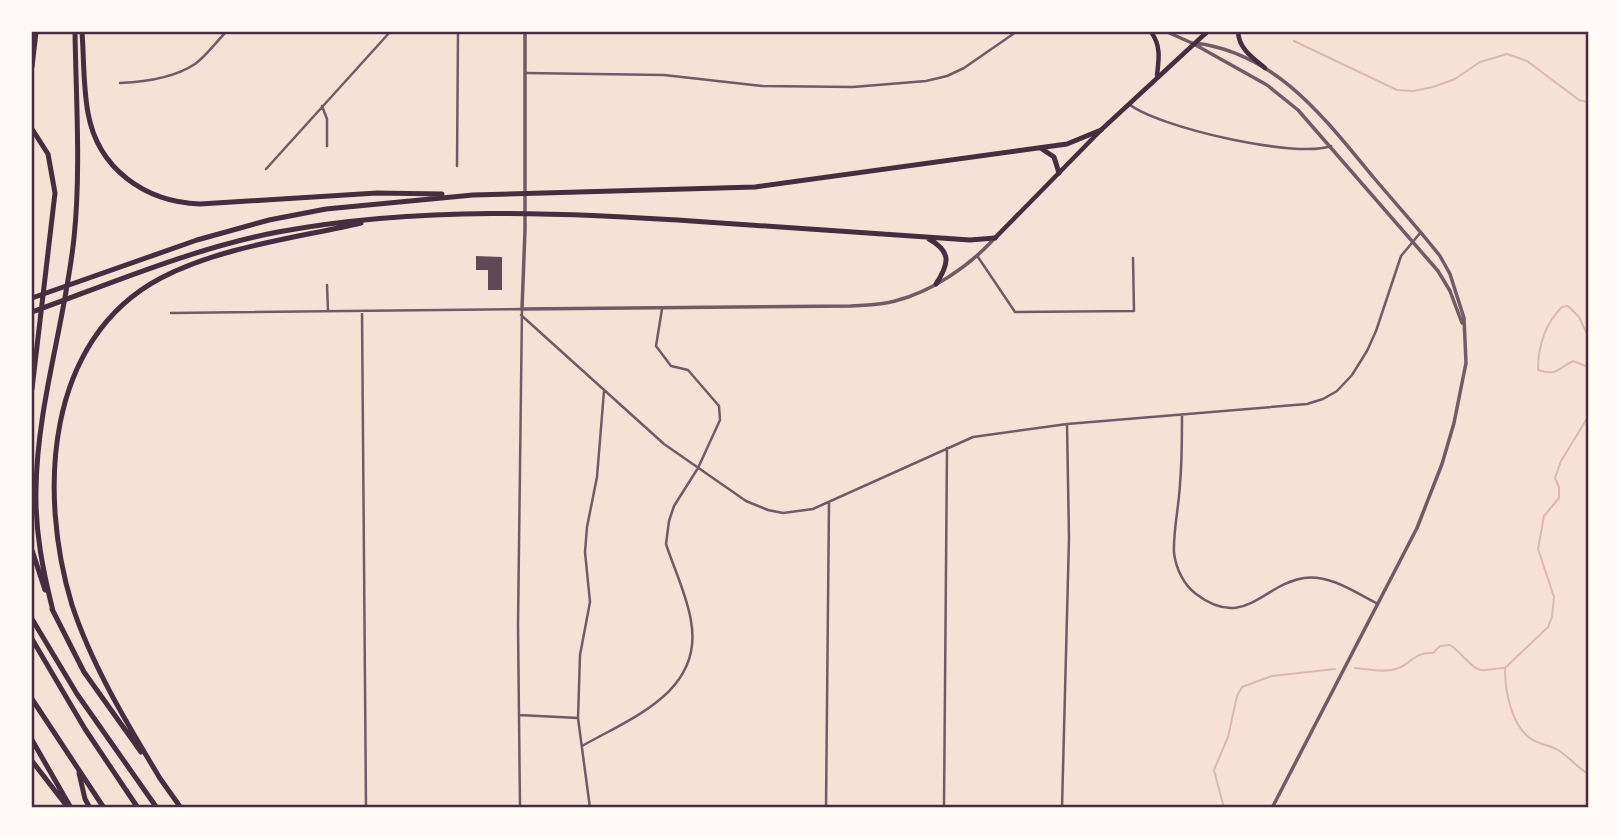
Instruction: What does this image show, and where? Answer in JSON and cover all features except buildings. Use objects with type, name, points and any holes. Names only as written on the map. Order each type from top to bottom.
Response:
[{"type":"highway","points":[[32,67],[36,32]]},
{"type":"highway","points":[[53,611],[42,568],[36,489],[40,434],[74,238],[77,162],[75,32]]},
{"type":"highway","points":[[82,32],[87,105],[96,138],[106,157],[138,188],[176,202],[200,204],[377,193],[473,195],[755,187],[1038,148],[1071,142],[1101,130]]},
{"type":"highway","points":[[32,129],[41,141],[52,166],[55,203],[32,388]]},
{"type":"highway","points":[[1038,148],[1047,150],[1054,157],[1059,173]]},
{"type":"highway","points":[[32,299],[197,240],[269,220],[377,203],[473,195]]},
{"type":"highway","points":[[32,312],[158,266],[245,239],[386,217],[543,213],[629,216],[970,240],[995,238]]},
{"type":"highway","points":[[161,780],[93,655],[73,606],[62,562],[56,508],[56,451],[62,414],[75,373],[92,342],[115,313],[161,278],[247,248],[386,217]]},
{"type":"highway","points":[[927,237],[939,244],[946,254],[945,267],[936,284]]},
{"type":"highway","points":[[32,550],[53,611],[84,672],[181,807]]},
{"type":"highway","points":[[32,620],[77,694],[157,807]]},
{"type":"highway","points":[[32,639],[85,729],[138,807]]},
{"type":"highway","points":[[32,699],[104,807]]},
{"type":"highway","points":[[32,740],[69,807]]},
{"type":"highway","points":[[32,761],[69,807]]},
{"type":"highway","points":[[79,770],[85,799],[90,807]]},
{"type":"main road","points":[[1152,32],[1158,40],[1157,76]]},
{"type":"main road","points":[[995,238],[1101,130],[1192,43],[1207,32]]},
{"type":"main road","points":[[1238,32],[1245,51],[1265,68]]},
{"type":"street","points":[[120,83],[145,81],[179,72],[195,64],[226,32]]},
{"type":"street","points":[[266,169],[390,32]]},
{"type":"street","points":[[457,166],[458,32]]},
{"type":"street","points":[[520,807],[521,315],[526,170],[525,32]]},
{"type":"street","points":[[525,73],[664,75],[796,89],[853,87],[947,76],[976,61],[1016,32]]},
{"type":"street","points":[[1167,32],[1270,87],[1298,110],[1438,271],[1450,290],[1465,330]]},
{"type":"street","points":[[1192,43],[1217,46],[1265,68],[1307,101],[1440,256],[1460,301],[1465,330],[1464,385],[1442,464],[1417,528],[1272,807]]},
{"type":"street","points":[[1129,104],[1161,120],[1246,143],[1301,151],[1331,146]]},
{"type":"street","points":[[321,106],[327,120],[327,146]]},
{"type":"street","points":[[521,315],[664,444],[746,501],[768,510],[799,512],[829,503],[973,437],[1067,424],[1307,404],[1323,399],[1337,391],[1352,375],[1367,351],[1401,256],[1421,232]]},
{"type":"street","points":[[172,313],[662,309],[876,304],[905,298],[936,284],[977,256],[995,238]]},
{"type":"street","points":[[977,256],[1015,312],[1134,311],[1133,258]]},
{"type":"street","points":[[327,285],[328,311]]},
{"type":"street","points":[[582,746],[662,701],[676,686],[686,668],[692,646],[692,622],[666,538],[674,506],[716,434],[720,420],[719,406],[688,370],[671,366],[656,346],[662,309]]},
{"type":"street","points":[[362,311],[366,807]]},
{"type":"street","points":[[590,807],[579,718],[580,655],[590,602],[585,552],[597,477],[604,391]]},
{"type":"street","points":[[1182,414],[1181,481],[1174,551],[1180,573],[1191,591],[1214,604],[1238,607],[1258,602],[1290,582],[1317,578],[1327,579],[1378,604]]},
{"type":"street","points":[[1062,807],[1069,538],[1067,424]]},
{"type":"street","points":[[944,807],[947,448]]},
{"type":"street","points":[[826,807],[829,503]]},
{"type":"street","points":[[519,715],[579,718]]},
{"type":"waterway","points":[[1294,41],[1397,90],[1413,91],[1455,79],[1480,62],[1507,54],[1527,61],[1579,100],[1588,102]]},
{"type":"waterway","points":[[1588,336],[1579,317],[1568,306],[1562,307],[1543,336],[1538,370],[1553,372],[1573,361],[1588,367]]},
{"type":"waterway","points":[[1505,668],[1548,627],[1552,617],[1554,597],[1538,549],[1544,516],[1559,498],[1559,487],[1555,478],[1561,461],[1588,417]]},
{"type":"waterway","points":[[1355,668],[1381,671],[1396,669],[1421,654],[1433,653],[1440,646],[1450,645],[1478,669],[1504,668]]},
{"type":"waterway","points":[[1224,808],[1214,770],[1228,737],[1237,696],[1242,687],[1272,676],[1335,669]]},
{"type":"waterway","points":[[1505,669],[1506,689],[1521,730],[1537,742],[1558,750],[1588,774]]}]
